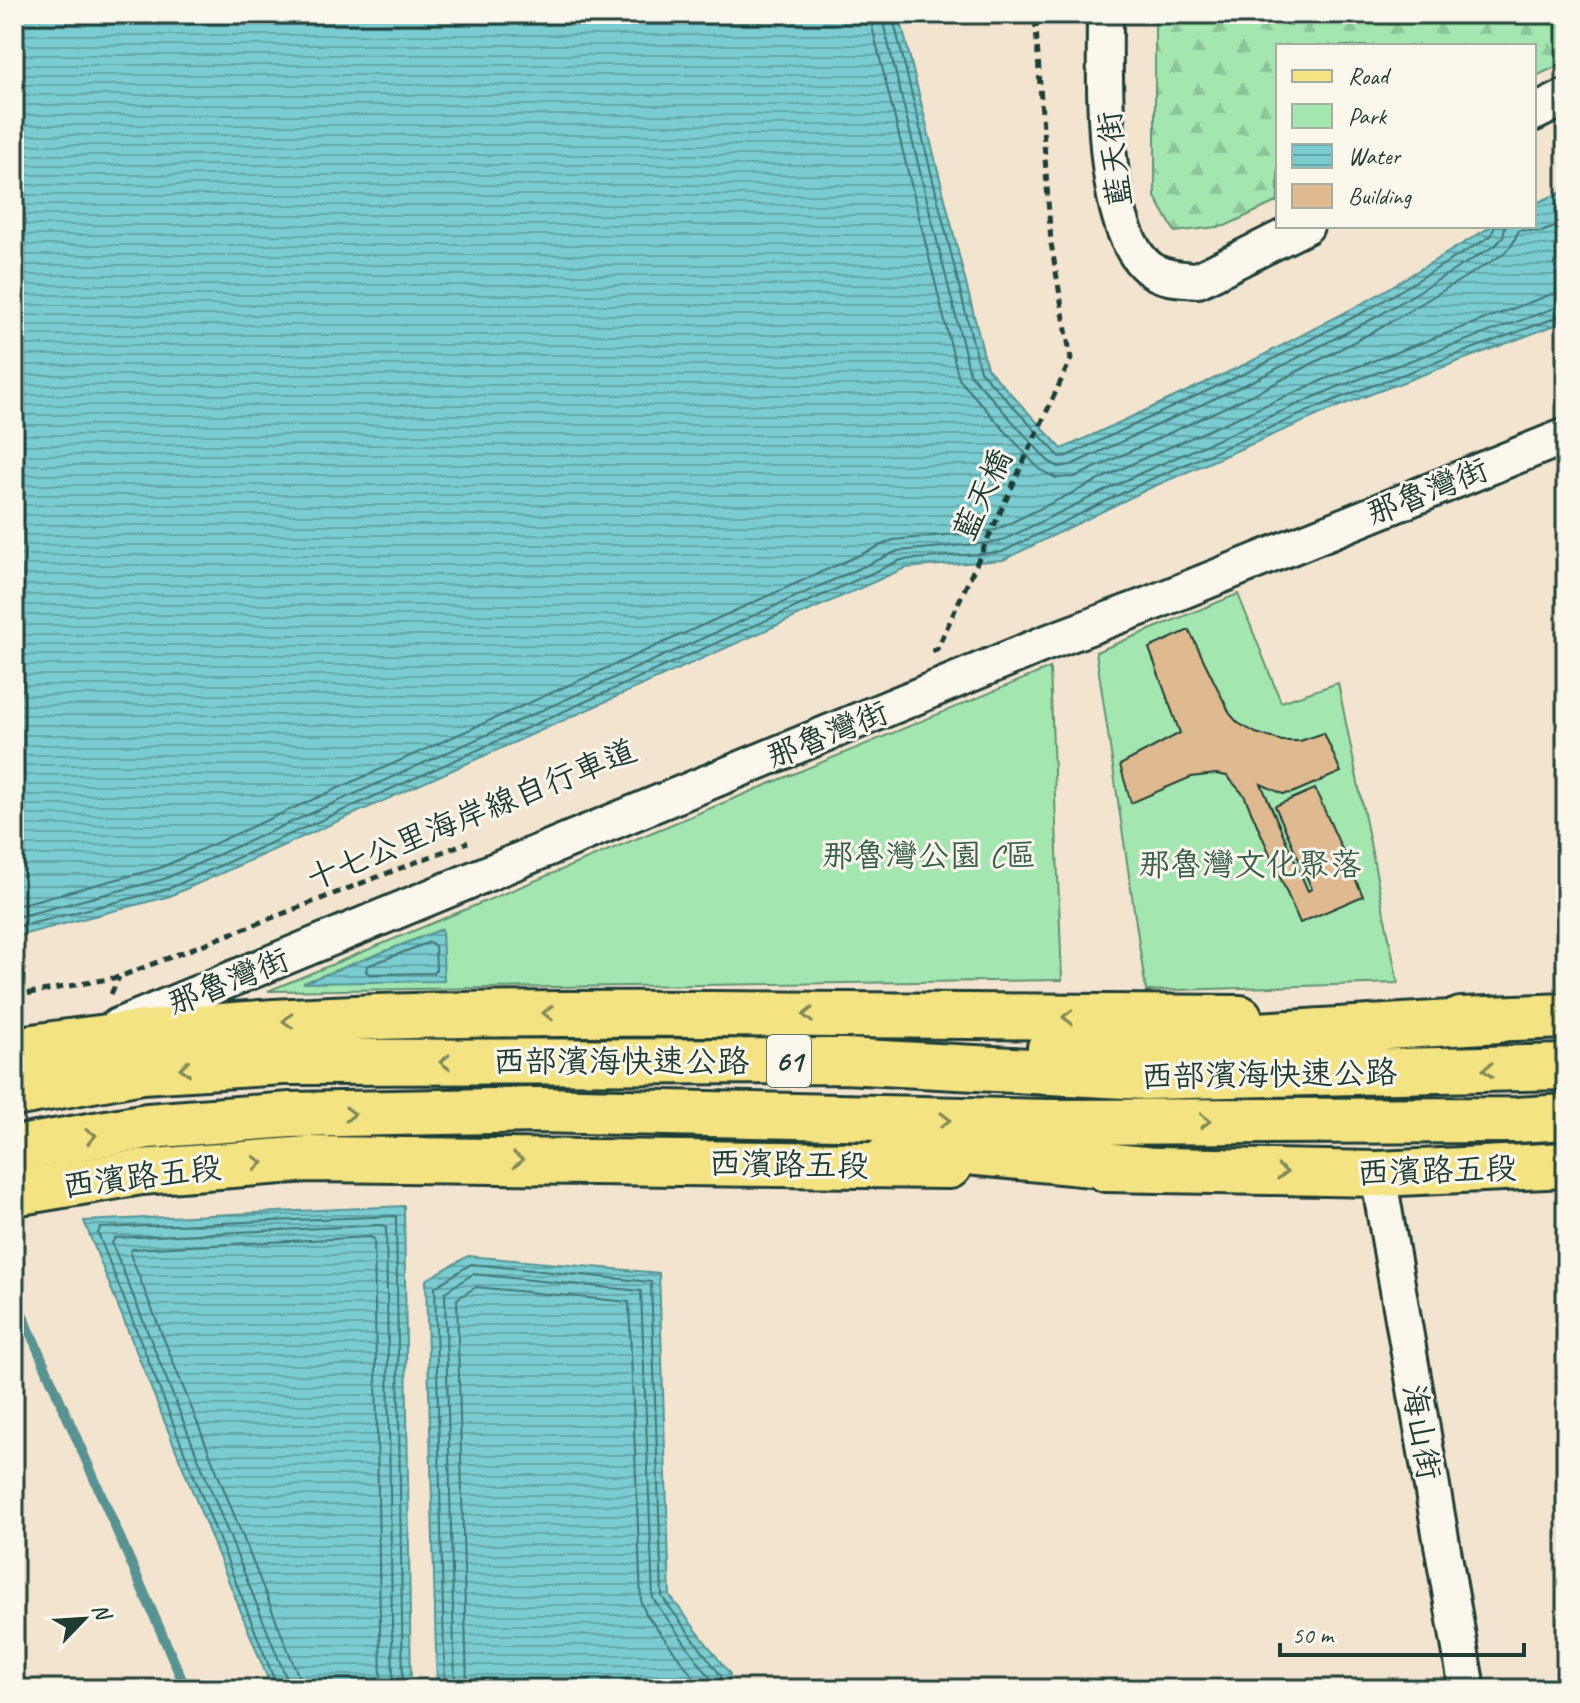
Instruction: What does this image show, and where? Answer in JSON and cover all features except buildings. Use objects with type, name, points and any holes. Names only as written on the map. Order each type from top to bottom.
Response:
[{"type":"main road","name":"61","points":[[14,1050],[90,1038],[260,1022],[529,1013],[1499,1020],[1566,1016]]},
{"type":"main road","points":[[844,1061],[1499,1020]]},
{"type":"main road","name":"西部濱海快速公路","points":[[14,1094],[142,1071],[283,1062],[844,1061],[1145,1077],[1566,1067]]},
{"type":"main road","points":[[538,1110],[1144,1169]]},
{"type":"main road","name":"西部濱海快速公路","points":[[14,1149],[148,1126],[290,1115],[538,1110],[1048,1122],[1566,1117]]},
{"type":"main road","name":"西濱路五段","points":[[14,1193],[141,1172],[308,1159],[1378,1174],[1566,1165]]},
{"type":"street","name":"藍天街","points":[[1105,14],[1110,173],[1124,233],[1137,255],[1155,272],[1178,279],[1198,280],[1302,228]]},
{"type":"street","points":[[1536,112],[1566,97]]},
{"type":"street","name":"那魯灣街","points":[[90,1038],[1041,645],[1566,436]]},
{"type":"street","name":"海山街","points":[[1378,1174],[1467,1689]]},
{"type":"path","name":"藍天橋","points":[[922,655],[937,649],[1071,359],[1051,243],[1035,14]]},
{"type":"path","name":"十七公里海岸線自行車道","points":[[14,996],[119,977],[469,842]]},
{"type":"green space","points":[[1155,14],[1558,14],[1566,33],[1566,62],[1536,76],[1536,44],[1276,44],[1276,202],[1225,226],[1175,232],[1155,197]]},
{"type":"green space","name":"那魯灣文化聚落","points":[[1238,594],[1281,702],[1338,683],[1398,983],[1146,991],[1096,652]]},
{"type":"green space","name":"那魯灣公園 C區","points":[[1050,668],[1062,980],[268,991]]},
{"type":"water","points":[[14,14],[899,14],[987,368],[1062,449],[1250,362],[1369,300],[1489,228],[1536,228],[1536,203],[1566,190],[1566,321],[1342,405],[1150,488],[1003,560],[905,568],[170,896],[14,937]]},
{"type":"water","points":[[442,929],[444,981],[303,983]]},
{"type":"water","points":[[404,1206],[411,1689],[272,1689],[84,1221]]},
{"type":"water","points":[[468,1256],[659,1273],[670,1596],[730,1674],[729,1689],[437,1689],[426,1280]]},
{"type":"waterway","points":[[14,1295],[186,1689]]}]
